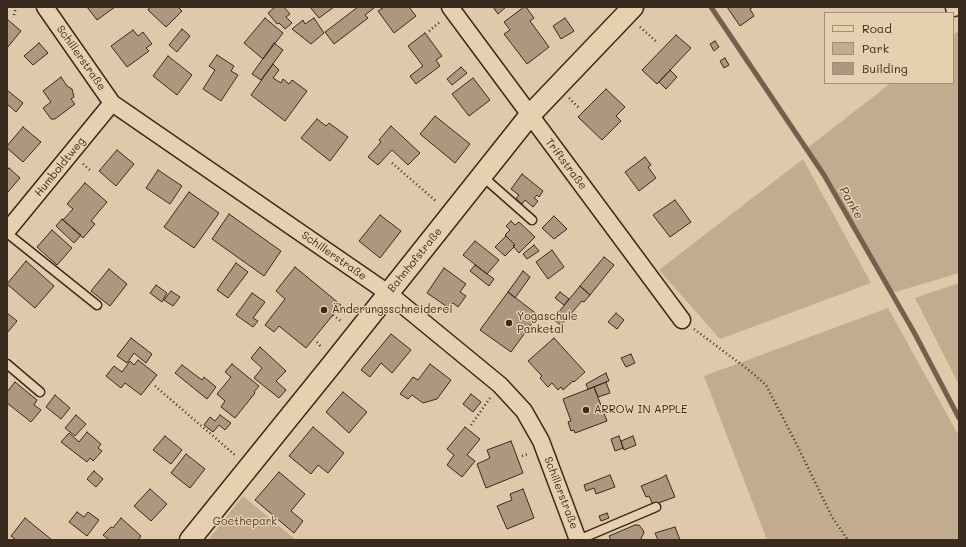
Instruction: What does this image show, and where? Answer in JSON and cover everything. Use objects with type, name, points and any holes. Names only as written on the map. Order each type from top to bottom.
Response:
[{"type":"street","name":"Schillerstraße","points":[[46,7],[112,103],[388,294],[500,385],[524,412],[541,442],[578,540]]},
{"type":"street","name":"Triftstraße","points":[[450,7],[682,320]]},
{"type":"street","name":"Bahnhofstraße","points":[[190,540],[530,115],[629,11]]},
{"type":"street","name":"Humboldtweg","points":[[7,232],[112,103]]},
{"type":"lane","points":[[482,176],[532,220]]},
{"type":"lane","points":[[7,232],[97,305]]},
{"type":"lane","points":[[7,364],[40,392]]},
{"type":"lane","points":[[578,540],[656,507]]},
{"type":"path","points":[[14,16],[16,7]]},
{"type":"path","points":[[629,11],[658,43]]},
{"type":"path","points":[[392,164],[452,214]]},
{"type":"path","points":[[682,320],[750,371],[766,385],[832,517],[848,540]]},
{"type":"path","points":[[471,425],[500,385]]},
{"type":"path","points":[[155,386],[249,467]]},
{"type":"green space","points":[[959,30],[959,273],[892,293],[806,149],[890,84],[954,84],[954,34]]},
{"type":"green space","points":[[803,159],[871,283],[720,339],[659,270]]},
{"type":"green space","points":[[959,283],[959,385],[915,298]]},
{"type":"green space","points":[[888,308],[959,436],[959,540],[767,540],[704,376]]},
{"type":"green space","name":"Goethepark","points":[[243,496],[296,540],[208,540]]},
{"type":"building","points":[[87,7],[115,7],[97,20]]},
{"type":"building","points":[[150,7],[178,7],[182,11],[166,27],[148,10]]},
{"type":"building","points":[[275,7],[284,7],[290,14],[286,17],[292,23],[285,29],[279,23],[277,24],[268,13]]},
{"type":"building","points":[[310,7],[334,7],[319,18]]},
{"type":"building","points":[[358,7],[374,8],[365,15],[368,18],[334,44],[325,32]]},
{"type":"building","points":[[384,7],[409,7],[416,16],[394,33],[378,11]]},
{"type":"building","points":[[493,7],[506,7],[498,14]]},
{"type":"building","points":[[526,7],[534,18],[530,21],[549,47],[527,64],[504,34],[510,30],[504,22]]},
{"type":"building","points":[[727,7],[753,7],[750,9],[754,16],[740,26]]},
{"type":"building","points":[[265,18],[283,33],[263,59],[244,43]]},
{"type":"building","points":[[314,18],[324,33],[311,44],[292,29],[303,20],[305,24]]},
{"type":"building","points":[[565,18],[574,31],[561,39],[553,26]]},
{"type":"building","points":[[7,19],[21,31],[7,48]]},
{"type":"building","points":[[182,29],[190,36],[177,52],[169,45]]},
{"type":"building","points":[[133,30],[138,36],[143,32],[152,44],[146,48],[149,51],[127,67],[111,46]]},
{"type":"building","points":[[425,33],[442,56],[436,60],[440,66],[416,84],[410,76],[423,66],[408,46]]},
{"type":"building","points":[[676,35],[691,48],[657,84],[642,70]]},
{"type":"building","points":[[715,41],[719,47],[714,51],[710,44]]},
{"type":"building","points":[[39,43],[48,53],[33,65],[24,56]]},
{"type":"building","points":[[274,43],[283,50],[261,80],[252,74]]},
{"type":"building","points":[[217,55],[234,66],[231,71],[238,75],[221,101],[203,89],[215,70],[209,66]]},
{"type":"building","points":[[168,56],[192,75],[177,95],[153,76]]},
{"type":"building","points":[[725,58],[729,65],[724,68],[720,61]]},
{"type":"building","points":[[273,64],[279,70],[273,78],[281,83],[283,79],[289,84],[292,80],[307,91],[285,121],[251,95]]},
{"type":"building","points":[[461,67],[467,73],[452,85],[447,79]]},
{"type":"building","points":[[670,70],[677,77],[666,89],[659,82]]},
{"type":"building","points":[[61,77],[67,86],[72,89],[74,97],[71,99],[75,104],[55,119],[51,119],[43,108],[51,102],[43,91]]},
{"type":"building","points":[[473,78],[490,100],[469,116],[452,94]]},
{"type":"building","points":[[606,89],[625,107],[616,116],[621,121],[602,140],[578,117]]},
{"type":"building","points":[[7,90],[23,103],[16,112],[7,104]]},
{"type":"building","points":[[435,116],[470,144],[455,163],[420,134]]},
{"type":"building","points":[[317,119],[326,126],[329,123],[348,137],[330,161],[301,138]]},
{"type":"building","points":[[391,126],[420,153],[408,165],[392,150],[378,165],[368,157],[381,142],[379,140]]},
{"type":"building","points":[[23,127],[41,142],[23,162],[7,148],[7,146]]},
{"type":"building","points":[[117,150],[134,164],[116,186],[99,171]]},
{"type":"building","points":[[645,157],[651,165],[648,167],[656,178],[639,191],[625,172]]},
{"type":"building","points":[[9,168],[20,178],[7,193],[7,170]]},
{"type":"building","points":[[158,170],[182,186],[170,204],[146,188]]},
{"type":"building","points":[[522,174],[543,191],[539,197],[537,195],[534,198],[538,201],[533,207],[525,200],[522,204],[516,199],[519,195],[511,189]]},
{"type":"building","points":[[85,183],[107,202],[91,221],[95,224],[83,238],[63,220],[73,209],[67,204]]},
{"type":"building","points":[[189,192],[219,213],[194,248],[164,227]]},
{"type":"building","points":[[675,200],[691,222],[670,237],[653,215]]},
{"type":"building","points":[[229,214],[281,251],[264,276],[212,239]]},
{"type":"building","points":[[380,215],[401,231],[380,258],[359,241]]},
{"type":"building","points":[[554,216],[567,229],[554,239],[542,228]]},
{"type":"building","points":[[62,219],[81,235],[74,243],[56,226]]},
{"type":"building","points":[[511,221],[515,225],[519,222],[535,237],[519,253],[513,246],[515,245],[505,235],[510,230],[506,226]]},
{"type":"building","points":[[52,230],[72,248],[57,265],[37,247]]},
{"type":"building","points":[[506,236],[515,245],[505,256],[495,247]]},
{"type":"building","points":[[475,241],[499,260],[487,274],[463,255]]},
{"type":"building","points":[[534,245],[539,251],[527,259],[523,254]]},
{"type":"building","points":[[552,250],[564,267],[548,279],[536,262]]},
{"type":"building","points":[[604,257],[614,265],[590,295],[580,286]]},
{"type":"building","points":[[26,261],[54,286],[35,308],[7,284]]},
{"type":"building","points":[[236,263],[248,272],[228,298],[217,290]]},
{"type":"building","points":[[475,265],[494,279],[489,286],[470,271]]},
{"type":"building","points":[[295,267],[341,305],[306,348],[279,326],[274,332],[265,325],[285,299],[276,291]]},
{"type":"building","points":[[444,268],[466,284],[460,292],[466,296],[458,307],[453,303],[449,308],[427,293]]},
{"type":"building","points":[[109,269],[127,284],[110,306],[91,291]]},
{"type":"building","points":[[523,271],[530,277],[515,298],[508,292]]},
{"type":"building","points":[[156,285],[167,293],[162,302],[150,293]]},
{"type":"building","points":[[580,286],[590,295],[584,302],[582,301],[561,325],[553,319]]},
{"type":"building","points":[[171,291],[180,297],[173,306],[164,300]]},
{"type":"building","name":"Yogaschule Panketal","points":[[508,292],[538,315],[511,352],[480,330]]},
{"type":"building","points":[[560,292],[569,299],[564,305],[555,298]]},
{"type":"building","points":[[252,293],[265,302],[253,318],[258,321],[253,327],[236,315]]},
{"type":"building","points":[[7,313],[17,321],[7,333]]},
{"type":"building","points":[[616,313],[624,320],[617,329],[608,322]]},
{"type":"building","points":[[391,334],[411,350],[392,373],[381,363],[370,377],[361,370]]},
{"type":"building","points":[[131,338],[152,354],[146,363],[134,353],[127,363],[117,356]]},
{"type":"building","points":[[554,338],[585,372],[563,390],[561,387],[558,390],[552,383],[548,387],[540,378],[542,376],[528,361]]},
{"type":"building","points":[[260,347],[286,371],[276,381],[286,390],[279,398],[254,378],[262,368],[251,358]]},
{"type":"building","points":[[631,354],[635,363],[626,367],[621,358]]},
{"type":"building","points":[[138,360],[157,375],[141,395],[125,383],[121,388],[106,376],[114,366],[122,372],[130,361],[134,365]]},
{"type":"building","points":[[232,364],[259,386],[235,418],[221,407],[225,401],[217,394],[231,377],[225,372]]},
{"type":"building","points":[[430,364],[451,380],[437,399],[423,403],[412,395],[408,399],[400,394],[413,377],[418,380]]},
{"type":"building","points":[[182,365],[202,380],[204,377],[216,387],[207,399],[175,373]]},
{"type":"building","points":[[606,373],[609,381],[588,389],[586,384]]},
{"type":"building","points":[[15,382],[37,400],[34,405],[41,410],[31,422],[7,403],[7,392]]},
{"type":"building","points":[[606,382],[610,393],[598,397],[594,387]]},
{"type":"building","points":[[594,387],[607,421],[575,433],[574,430],[571,431],[568,422],[571,421],[563,399]]},
{"type":"building","points":[[343,392],[367,412],[349,433],[326,412]]},
{"type":"building","points":[[471,394],[481,402],[473,412],[463,404]]},
{"type":"building","points":[[55,395],[70,408],[61,419],[46,407]]},
{"type":"building","points":[[76,415],[86,424],[75,436],[65,428]]},
{"type":"building","points":[[220,415],[231,423],[225,430],[219,425],[213,432],[204,425],[210,417],[215,421]]},
{"type":"building","points":[[313,427],[344,453],[328,473],[318,465],[311,474],[289,456]]},
{"type":"building","points":[[465,427],[480,439],[467,455],[475,461],[462,477],[447,465],[454,455],[447,449]]},
{"type":"building","points":[[87,432],[101,444],[98,448],[102,451],[93,461],[90,458],[87,462],[61,442],[69,433],[79,442]]},
{"type":"building","points":[[165,436],[182,450],[171,464],[153,450]]},
{"type":"building","points":[[619,436],[623,448],[615,451],[611,439]]},
{"type":"building","points":[[633,436],[636,445],[624,450],[621,441]]},
{"type":"building","points":[[511,441],[523,473],[486,488],[477,464],[490,458],[487,450]]},
{"type":"building","points":[[186,454],[205,469],[190,488],[171,473]]},
{"type":"building","points":[[94,471],[103,479],[96,487],[87,479]]},
{"type":"building","points":[[279,472],[305,494],[291,511],[303,521],[294,533],[255,500]]},
{"type":"building","points":[[610,475],[615,487],[596,494],[594,488],[586,491],[584,485]]},
{"type":"building","points":[[666,475],[675,497],[653,505],[649,496],[646,497],[641,486]]},
{"type":"building","points":[[150,489],[167,504],[151,521],[134,506]]},
{"type":"building","points":[[523,489],[534,518],[507,529],[497,506],[512,500],[510,494]]},
{"type":"building","points":[[77,512],[84,517],[88,512],[99,520],[87,536],[69,522]]},
{"type":"building","points":[[607,513],[609,518],[601,521],[599,516]]},
{"type":"building","points":[[25,518],[52,540],[16,540],[11,536]]},
{"type":"building","points":[[121,518],[141,536],[138,540],[109,540],[103,535],[111,527],[113,528]]},
{"type":"building","points":[[635,525],[639,525],[643,530],[644,533],[641,538],[642,540],[611,540],[609,536]]},
{"type":"building","points":[[675,527],[680,540],[658,540],[655,533]]},
{"type":"waterway","name":"Panke","points":[[711,7],[824,175],[915,334],[959,418]]},
{"type":"place","name":"Änderungsschneiderei","points":[[324,310]]},
{"type":"place","name":"Yogaschule Panketal","points":[[509,323]]},
{"type":"place","name":"ARROW IN APPLE","points":[[586,410]]}]
